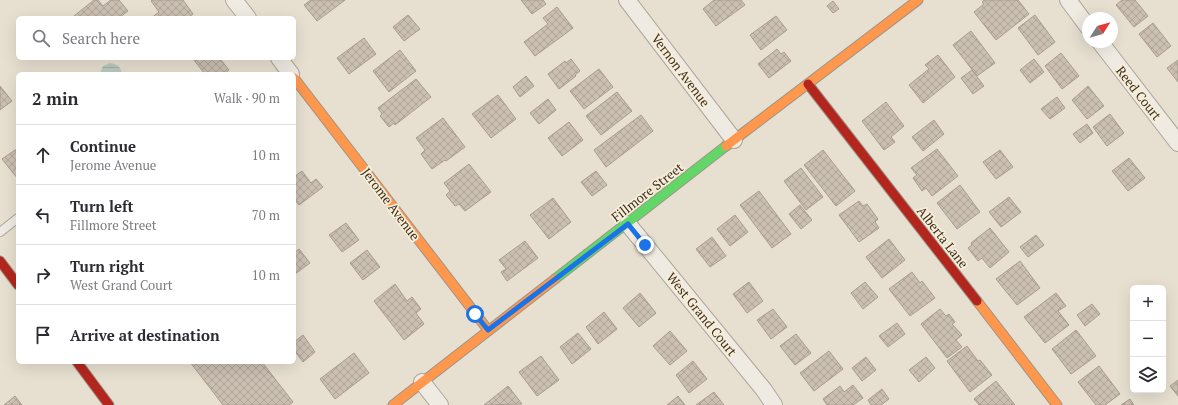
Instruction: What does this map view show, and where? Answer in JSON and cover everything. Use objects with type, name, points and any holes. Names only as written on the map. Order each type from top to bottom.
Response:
[{"type":"street","points":[[234,0],[246,16]]},
{"type":"street","name":"Vernon Avenue","points":[[627,0],[734,140]]},
{"type":"street","name":"Fillmore Street","points":[[393,405],[488,330],[628,224],[734,140],[918,0]]},
{"type":"street","points":[[1068,0],[1082,19]]},
{"type":"street","name":"Reed Court","points":[[1105,48],[1178,143]]},
{"type":"street","points":[[280,60],[290,72]]},
{"type":"street","name":"Jerome Avenue","points":[[296,81],[488,330]]},
{"type":"street","name":"Alberta Lane","points":[[808,84],[1057,405]]},
{"type":"street","name":"West Grand Court","points":[[628,224],[764,390],[774,405]]},
{"type":"street","points":[[0,261],[16,282]]},
{"type":"street","points":[[78,364],[109,405]]},
{"type":"street","points":[[422,382],[440,405]]},
{"type":"lane","points":[[0,232],[16,220]]},
{"type":"shaded area","points":[[110,63],[115,64],[121,69],[122,72],[101,72],[103,66]]},
{"type":"building","points":[[94,0],[98,0],[103,6],[111,0],[119,0],[128,11],[122,16],[74,16]]},
{"type":"building","points":[[183,0],[193,14],[190,16],[154,16],[159,12],[151,1]]},
{"type":"building","points":[[311,0],[345,0],[317,21],[304,5]]},
{"type":"building","points":[[521,0],[543,0],[546,4],[532,14]]},
{"type":"building","points":[[714,0],[741,0],[745,5],[716,26],[703,9]]},
{"type":"building","points":[[984,0],[1018,0],[1029,14],[996,40],[974,12],[984,4],[982,2]]},
{"type":"building","points":[[1122,0],[1135,0],[1148,16],[1134,27],[1116,5]]},
{"type":"building","points":[[833,1],[839,9],[833,13],[827,6]]},
{"type":"building","points":[[557,7],[573,28],[535,56],[524,42],[548,24],[543,18]]},
{"type":"building","points":[[408,15],[420,29],[404,41],[393,27]]},
{"type":"building","points":[[1035,15],[1055,42],[1038,55],[1018,28]]},
{"type":"building","points":[[776,16],[787,30],[761,50],[750,35]]},
{"type":"building","points":[[1153,23],[1171,46],[1157,57],[1139,34]]},
{"type":"building","points":[[971,31],[995,63],[977,76],[953,45]]},
{"type":"building","points":[[364,38],[376,54],[349,74],[337,58]]},
{"type":"building","points":[[777,49],[781,54],[784,52],[791,61],[769,78],[758,64]]},
{"type":"building","points":[[400,50],[416,71],[389,92],[373,71]]},
{"type":"building","points":[[1061,53],[1079,76],[1062,89],[1045,66]]},
{"type":"building","points":[[938,55],[955,77],[923,103],[909,85],[929,69],[925,65]]},
{"type":"building","points":[[571,59],[580,71],[559,89],[548,74],[565,61],[566,63]]},
{"type":"building","points":[[1034,59],[1044,72],[1030,83],[1020,70]]},
{"type":"building","points":[[194,60],[221,60],[229,70],[226,72],[203,72]]},
{"type":"building","points":[[1178,60],[1178,82],[1167,68]]},
{"type":"building","points":[[599,69],[613,87],[584,109],[570,91]]},
{"type":"building","points":[[972,70],[984,86],[973,94],[961,78]]},
{"type":"building","points":[[526,76],[534,86],[520,97],[513,87]]},
{"type":"building","points":[[416,79],[431,97],[395,125],[394,123],[389,127],[380,116],[382,114],[378,108]]},
{"type":"building","points":[[0,86],[12,101],[0,110]]},
{"type":"building","points":[[1088,86],[1104,106],[1087,119],[1072,100]]},
{"type":"building","points":[[617,92],[632,111],[601,135],[586,116]]},
{"type":"building","points":[[498,95],[516,119],[491,138],[472,114]]},
{"type":"building","points":[[1057,97],[1065,108],[1050,119],[1041,109]]},
{"type":"building","points":[[548,99],[556,110],[539,124],[530,113]]},
{"type":"building","points":[[886,102],[904,126],[891,137],[895,142],[884,150],[862,121]]},
{"type":"building","points":[[1110,114],[1124,133],[1107,146],[1093,127]]},
{"type":"building","points":[[641,115],[653,131],[606,167],[594,150]]},
{"type":"building","points":[[443,118],[465,147],[432,169],[421,154],[425,150],[416,138]]},
{"type":"building","points":[[934,120],[944,134],[923,151],[912,137]]},
{"type":"building","points":[[569,122],[583,140],[562,156],[548,138]]},
{"type":"building","points":[[1087,124],[1093,133],[1080,143],[1073,134]]},
{"type":"building","points":[[16,149],[16,176],[2,159]]},
{"type":"building","points":[[937,149],[958,176],[932,196],[926,188],[922,191],[913,178],[917,175],[911,168]]},
{"type":"building","points":[[823,150],[855,191],[836,206],[804,165]]},
{"type":"building","points":[[1000,150],[1013,167],[996,179],[983,162]]},
{"type":"building","points":[[1129,158],[1145,178],[1128,191],[1112,171]]},
{"type":"building","points":[[469,164],[491,192],[465,211],[459,204],[455,206],[446,195],[450,191],[444,183]]},
{"type":"building","points":[[801,168],[823,197],[806,210],[784,181]]},
{"type":"building","points":[[302,171],[311,183],[316,179],[323,187],[299,205],[296,201],[296,176]]},
{"type":"building","points":[[596,171],[607,185],[592,196],[581,182]]},
{"type":"building","points":[[960,185],[980,212],[957,229],[937,203]]},
{"type":"building","points":[[759,191],[791,234],[772,248],[740,205]]},
{"type":"building","points":[[1009,197],[1021,212],[1001,227],[989,212]]},
{"type":"building","points":[[553,198],[571,222],[549,239],[530,215]]},
{"type":"building","points":[[859,201],[863,206],[867,204],[878,219],[875,222],[879,228],[859,242],[839,215]]},
{"type":"building","points":[[800,205],[812,220],[801,229],[789,214]]},
{"type":"building","points":[[735,215],[748,232],[730,246],[717,229]]},
{"type":"building","points":[[346,223],[359,240],[342,252],[329,235]]},
{"type":"building","points":[[990,228],[1009,252],[990,268],[982,258],[978,261],[968,248],[972,245],[971,243]]},
{"type":"building","points":[[1036,235],[1044,245],[1028,257],[1020,247]]},
{"type":"building","points":[[712,237],[726,256],[710,267],[696,249]]},
{"type":"building","points":[[889,239],[905,260],[882,278],[866,257]]},
{"type":"building","points":[[525,241],[538,258],[507,281],[501,272],[506,269],[499,260]]},
{"type":"building","points":[[299,249],[310,263],[296,273],[296,251]]},
{"type":"building","points":[[367,250],[380,267],[363,280],[350,263]]},
{"type":"building","points":[[1020,261],[1040,288],[1017,305],[996,279]]},
{"type":"building","points":[[912,272],[920,283],[922,281],[935,298],[910,316],[889,289]]},
{"type":"building","points":[[749,282],[763,301],[747,313],[733,294]]},
{"type":"building","points":[[865,282],[878,297],[863,309],[851,293]]},
{"type":"building","points":[[395,284],[407,301],[412,297],[421,309],[416,313],[424,324],[404,340],[374,301]]},
{"type":"building","points":[[640,293],[656,313],[639,327],[623,308]]},
{"type":"building","points":[[1056,293],[1066,306],[1058,311],[1069,325],[1045,343],[1024,317]]},
{"type":"building","points":[[1092,304],[1100,314],[1085,326],[1077,315]]},
{"type":"building","points":[[773,309],[787,327],[771,339],[757,320]]},
{"type":"building","points":[[940,309],[946,316],[949,314],[955,322],[952,324],[962,335],[956,340],[962,347],[947,358],[921,324]]},
{"type":"building","points":[[604,312],[617,329],[598,344],[586,327]]},
{"type":"building","points":[[897,323],[905,334],[888,347],[879,336]]},
{"type":"building","points":[[1076,330],[1096,356],[1071,374],[1052,349]]},
{"type":"building","points":[[670,331],[687,351],[670,365],[653,346]]},
{"type":"building","points":[[578,333],[591,349],[572,364],[560,347]]},
{"type":"building","points":[[796,334],[811,353],[795,365],[780,346]]},
{"type":"building","points":[[303,335],[315,352],[303,362],[296,353],[296,340]]},
{"type":"building","points":[[967,346],[978,361],[980,360],[992,375],[970,392],[947,361]]},
{"type":"building","points":[[829,351],[843,369],[814,391],[800,373]]},
{"type":"building","points":[[354,353],[369,373],[335,399],[320,379]]},
{"type":"building","points":[[541,356],[559,380],[537,396],[519,372]]},
{"type":"building","points":[[866,357],[876,370],[862,381],[852,368]]},
{"type":"building","points":[[926,357],[935,368],[919,382],[909,370]]},
{"type":"building","points":[[693,361],[707,379],[689,393],[676,375]]},
{"type":"building","points":[[192,364],[264,364],[293,402],[289,405],[223,405]]},
{"type":"building","points":[[1099,366],[1120,394],[1105,405],[1096,405],[1078,382]]},
{"type":"building","points":[[1178,380],[1178,396],[1170,386]]},
{"type":"building","points":[[996,381],[1015,405],[979,405],[974,399]]},
{"type":"building","points":[[853,385],[863,398],[853,405],[827,405],[823,399],[840,386],[844,392]]},
{"type":"building","points":[[508,386],[522,404],[484,405]]},
{"type":"building","points":[[882,389],[889,399],[881,405],[871,405],[868,400]]},
{"type":"building","points":[[714,392],[724,405],[696,405]]},
{"type":"building","points":[[15,396],[22,405],[4,405]]},
{"type":"building","points":[[678,396],[685,405],[667,405]]},
{"type":"building","points":[[1130,399],[1134,405],[1121,405]]},
{"type":"traffic: fast","points":[[555,279],[726,146]]},
{"type":"traffic: slow","points":[[726,146],[918,0]]},
{"type":"traffic: slow","points":[[296,81],[488,330]]},
{"type":"traffic: slow","points":[[393,405],[555,279]]},
{"type":"traffic: slow","points":[[977,301],[1057,405]]},
{"type":"traffic: jam","points":[[808,84],[977,301]]},
{"type":"traffic: jam","points":[[0,261],[16,282]]},
{"type":"traffic: jam","points":[[78,364],[109,405]]},
{"type":"route","points":[[475,314],[488,330],[628,224],[645,245]]}]
